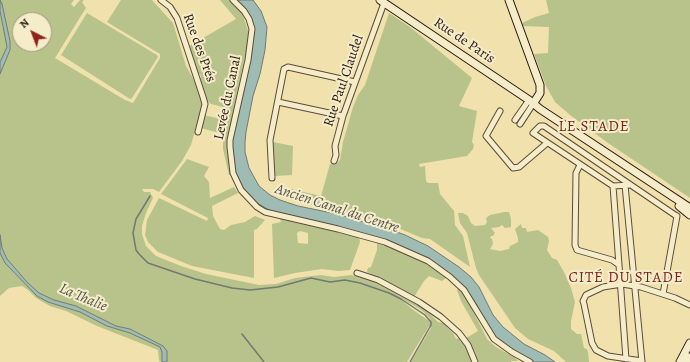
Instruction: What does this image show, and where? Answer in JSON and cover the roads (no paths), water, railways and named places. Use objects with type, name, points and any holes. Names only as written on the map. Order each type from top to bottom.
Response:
[{"type":"main road","points":[[509,0],[540,85],[540,94],[531,102]]},
{"type":"main road","name":"Rue de Paris","points":[[382,1],[659,188]]},
{"type":"main road","points":[[659,188],[690,208]]},
{"type":"main road","points":[[659,188],[690,215]]},
{"type":"main road","points":[[687,362],[690,343]]},
{"type":"main road","points":[[680,362],[688,356]]},
{"type":"street","name":"Rue des Prés","points":[[162,0],[170,7],[177,18],[205,104],[198,132]]},
{"type":"street","name":"Levée du Canal","points":[[233,0],[249,18],[252,29],[248,60],[230,147],[233,173],[241,190],[257,207],[265,212],[338,229],[385,242],[428,261],[450,277],[464,290],[494,339],[512,352],[530,362]]},
{"type":"street","name":"Rue Paul Claudel","points":[[334,161],[336,155],[335,146],[343,116],[381,10],[382,1]]},
{"type":"street","points":[[272,178],[270,140],[284,69],[288,68],[356,82]]},
{"type":"street","points":[[278,102],[343,116]]},
{"type":"street","points":[[517,122],[531,102]]},
{"type":"street","points":[[500,111],[486,136],[511,166],[516,168],[547,142]]},
{"type":"street","points":[[628,185],[613,186],[533,133],[542,125],[628,185],[677,216],[663,294]]},
{"type":"street","points":[[580,165],[576,173],[574,241],[576,248],[580,251],[615,262],[619,265]]},
{"type":"street","points":[[628,185],[635,286],[642,362],[608,356],[599,352],[594,347],[583,301],[586,295],[596,289],[622,284],[635,286],[663,294],[690,305]]},
{"type":"street","points":[[613,186],[619,265],[622,284],[626,359]]},
{"type":"street","points":[[358,274],[378,280],[419,302],[441,317],[459,333],[468,345],[475,362]]},
{"type":"water","points":[[0,0],[10,41],[10,50],[0,74],[0,62],[7,47],[0,11]]},
{"type":"water","points":[[236,0],[253,0],[261,11],[267,27],[265,50],[260,74],[253,96],[245,142],[245,152],[249,168],[259,186],[270,195],[280,200],[298,206],[337,214],[386,228],[428,246],[471,277],[479,287],[493,315],[503,327],[524,344],[555,362],[534,362],[497,340],[486,325],[477,305],[463,286],[409,250],[271,211],[255,202],[245,191],[236,176],[233,165],[231,143],[253,30]]},
{"type":"water","points":[[0,235],[2,248],[7,259],[39,293],[54,300],[76,306],[116,326],[130,329],[163,346],[167,351],[167,362],[162,362],[162,352],[160,347],[130,333],[107,326],[80,312],[48,302],[37,296],[5,263],[0,253]]},
{"type":"waterway","points":[[150,196],[136,219],[133,233],[136,250],[148,263],[195,279],[232,288],[250,290],[278,287],[311,278],[330,282],[345,280],[360,283],[389,293],[425,315],[431,322],[431,325],[410,362]]},
{"type":"waterway","points":[[242,334],[264,362]]},
{"type":"district","name":"LE STADE","points":[[594,127]]},
{"type":"district","name":"CITÉ DU STADE","points":[[626,278]]},
{"type":"water label","name":"Ancien Canal du Centre","points":[[337,209]]},
{"type":"water label","name":"La Thalie","points":[[83,298]]}]
